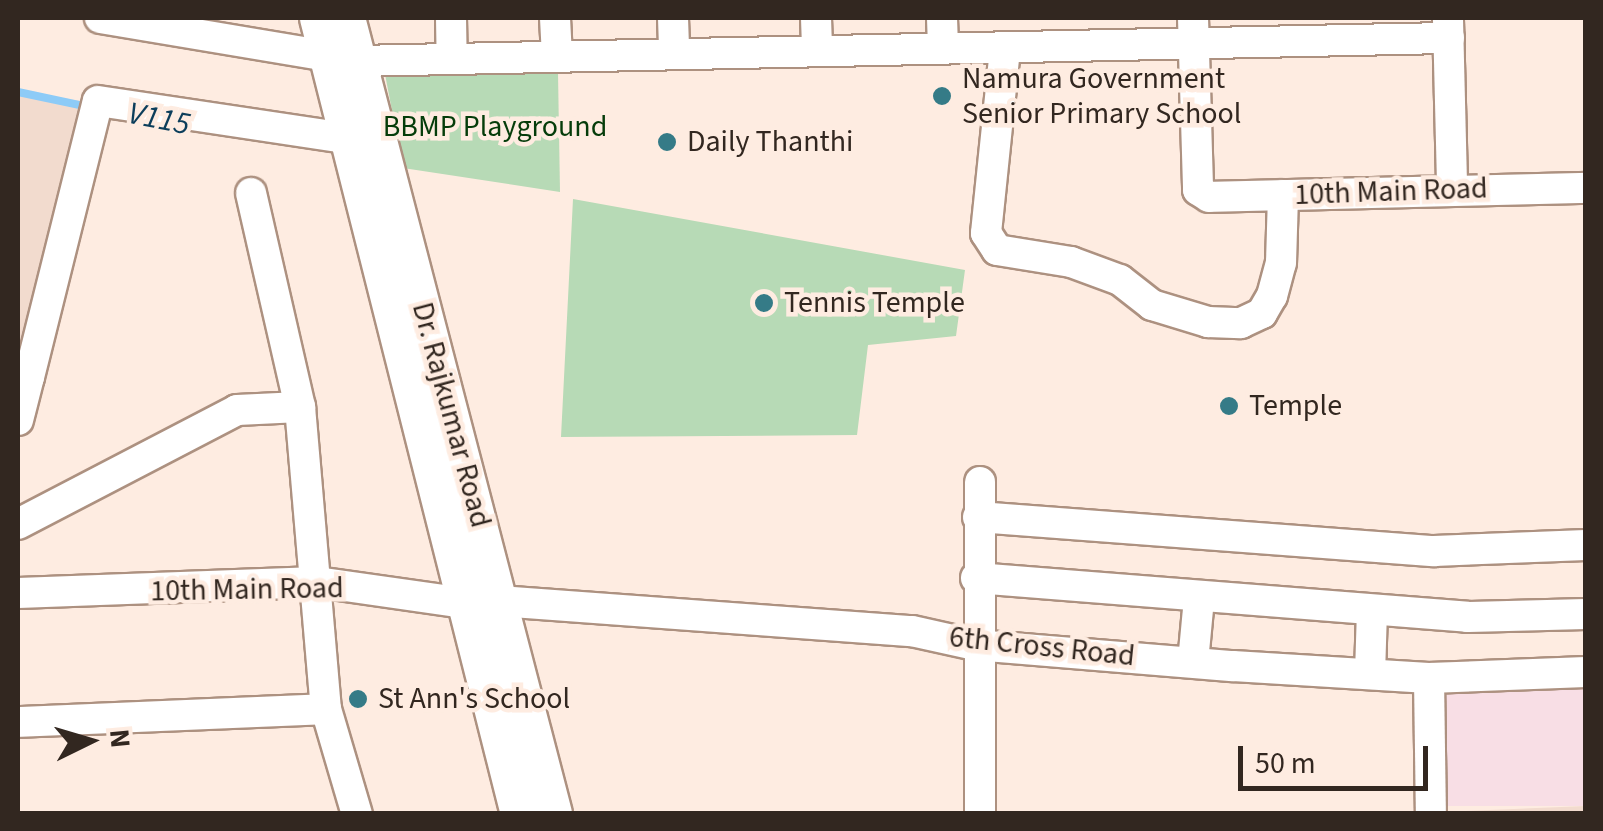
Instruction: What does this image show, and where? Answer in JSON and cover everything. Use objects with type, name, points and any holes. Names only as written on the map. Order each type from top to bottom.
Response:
[{"type":"main road","name":"Dr. Rajkumar Road","points":[[320,18],[342,59],[482,602],[520,814]]},
{"type":"main road","name":"Dr. Rajkumar Road","points":[[346,18],[342,59],[351,139],[482,602],[553,814]]},
{"type":"street","points":[[100,18],[342,59],[557,52],[1067,48],[1194,32],[1448,28],[1452,189]]},
{"type":"street","points":[[451,18],[452,56]]},
{"type":"street","points":[[555,18],[557,52]]},
{"type":"street","points":[[673,18],[674,52]]},
{"type":"street","points":[[816,18],[817,51]]},
{"type":"street","points":[[942,18],[943,49]]},
{"type":"street","points":[[1066,18],[1067,48]]},
{"type":"street","name":"10th Main Road","points":[[1194,32],[1198,190],[1217,199],[1283,194],[1586,188]]},
{"type":"street","points":[[1005,49],[986,233],[997,250],[1071,262],[1120,280],[1152,305],[1208,322],[1241,323],[1262,312],[1272,296],[1282,262],[1283,194]]},
{"type":"street","points":[[18,420],[23,376],[95,111],[351,139]]},
{"type":"street","points":[[251,193],[300,407],[326,710],[357,814]]},
{"type":"street","points":[[18,524],[236,410],[300,407]]},
{"type":"street","points":[[980,482],[975,645],[980,814]]},
{"type":"street","points":[[978,517],[1434,551],[1586,545]]},
{"type":"street","points":[[976,578],[1372,612],[1586,614]]},
{"type":"street","name":"10th Main Road","points":[[18,593],[90,595],[318,582],[482,602]]},
{"type":"street","points":[[1193,662],[1199,598]]},
{"type":"street","name":"6th Cross Road","points":[[482,602],[912,631],[975,645],[1430,678],[1586,672]]},
{"type":"street","points":[[1370,674],[1372,612]]},
{"type":"street","points":[[1430,678],[1431,814]]},
{"type":"street","points":[[18,722],[326,710]]},
{"type":"shaded area","points":[[18,90],[91,103],[18,432]]},
{"type":"shaded area","points":[[1441,688],[1585,688],[1585,806],[1441,806]]},
{"type":"shaded area","points":[[1586,806],[1585,814],[1441,814],[1441,812]]},
{"type":"green space","name":"BBMP Playground","points":[[384,69],[558,73],[560,192],[403,168]]},
{"type":"green space","name":"Tennis Temple","points":[[573,199],[965,270],[956,336],[868,345],[857,435],[561,437]]},
{"type":"waterway","name":"V115","points":[[18,92],[89,107]]},
{"type":"place","name":"Namura Government Senior Primary School","points":[[942,96]]},
{"type":"place","name":"Daily Thanthi","points":[[667,142]]},
{"type":"place","name":"Tennis Temple","points":[[764,303]]},
{"type":"place","name":"Temple","points":[[1229,406]]},
{"type":"place","name":"St Ann's School","points":[[358,699]]}]
